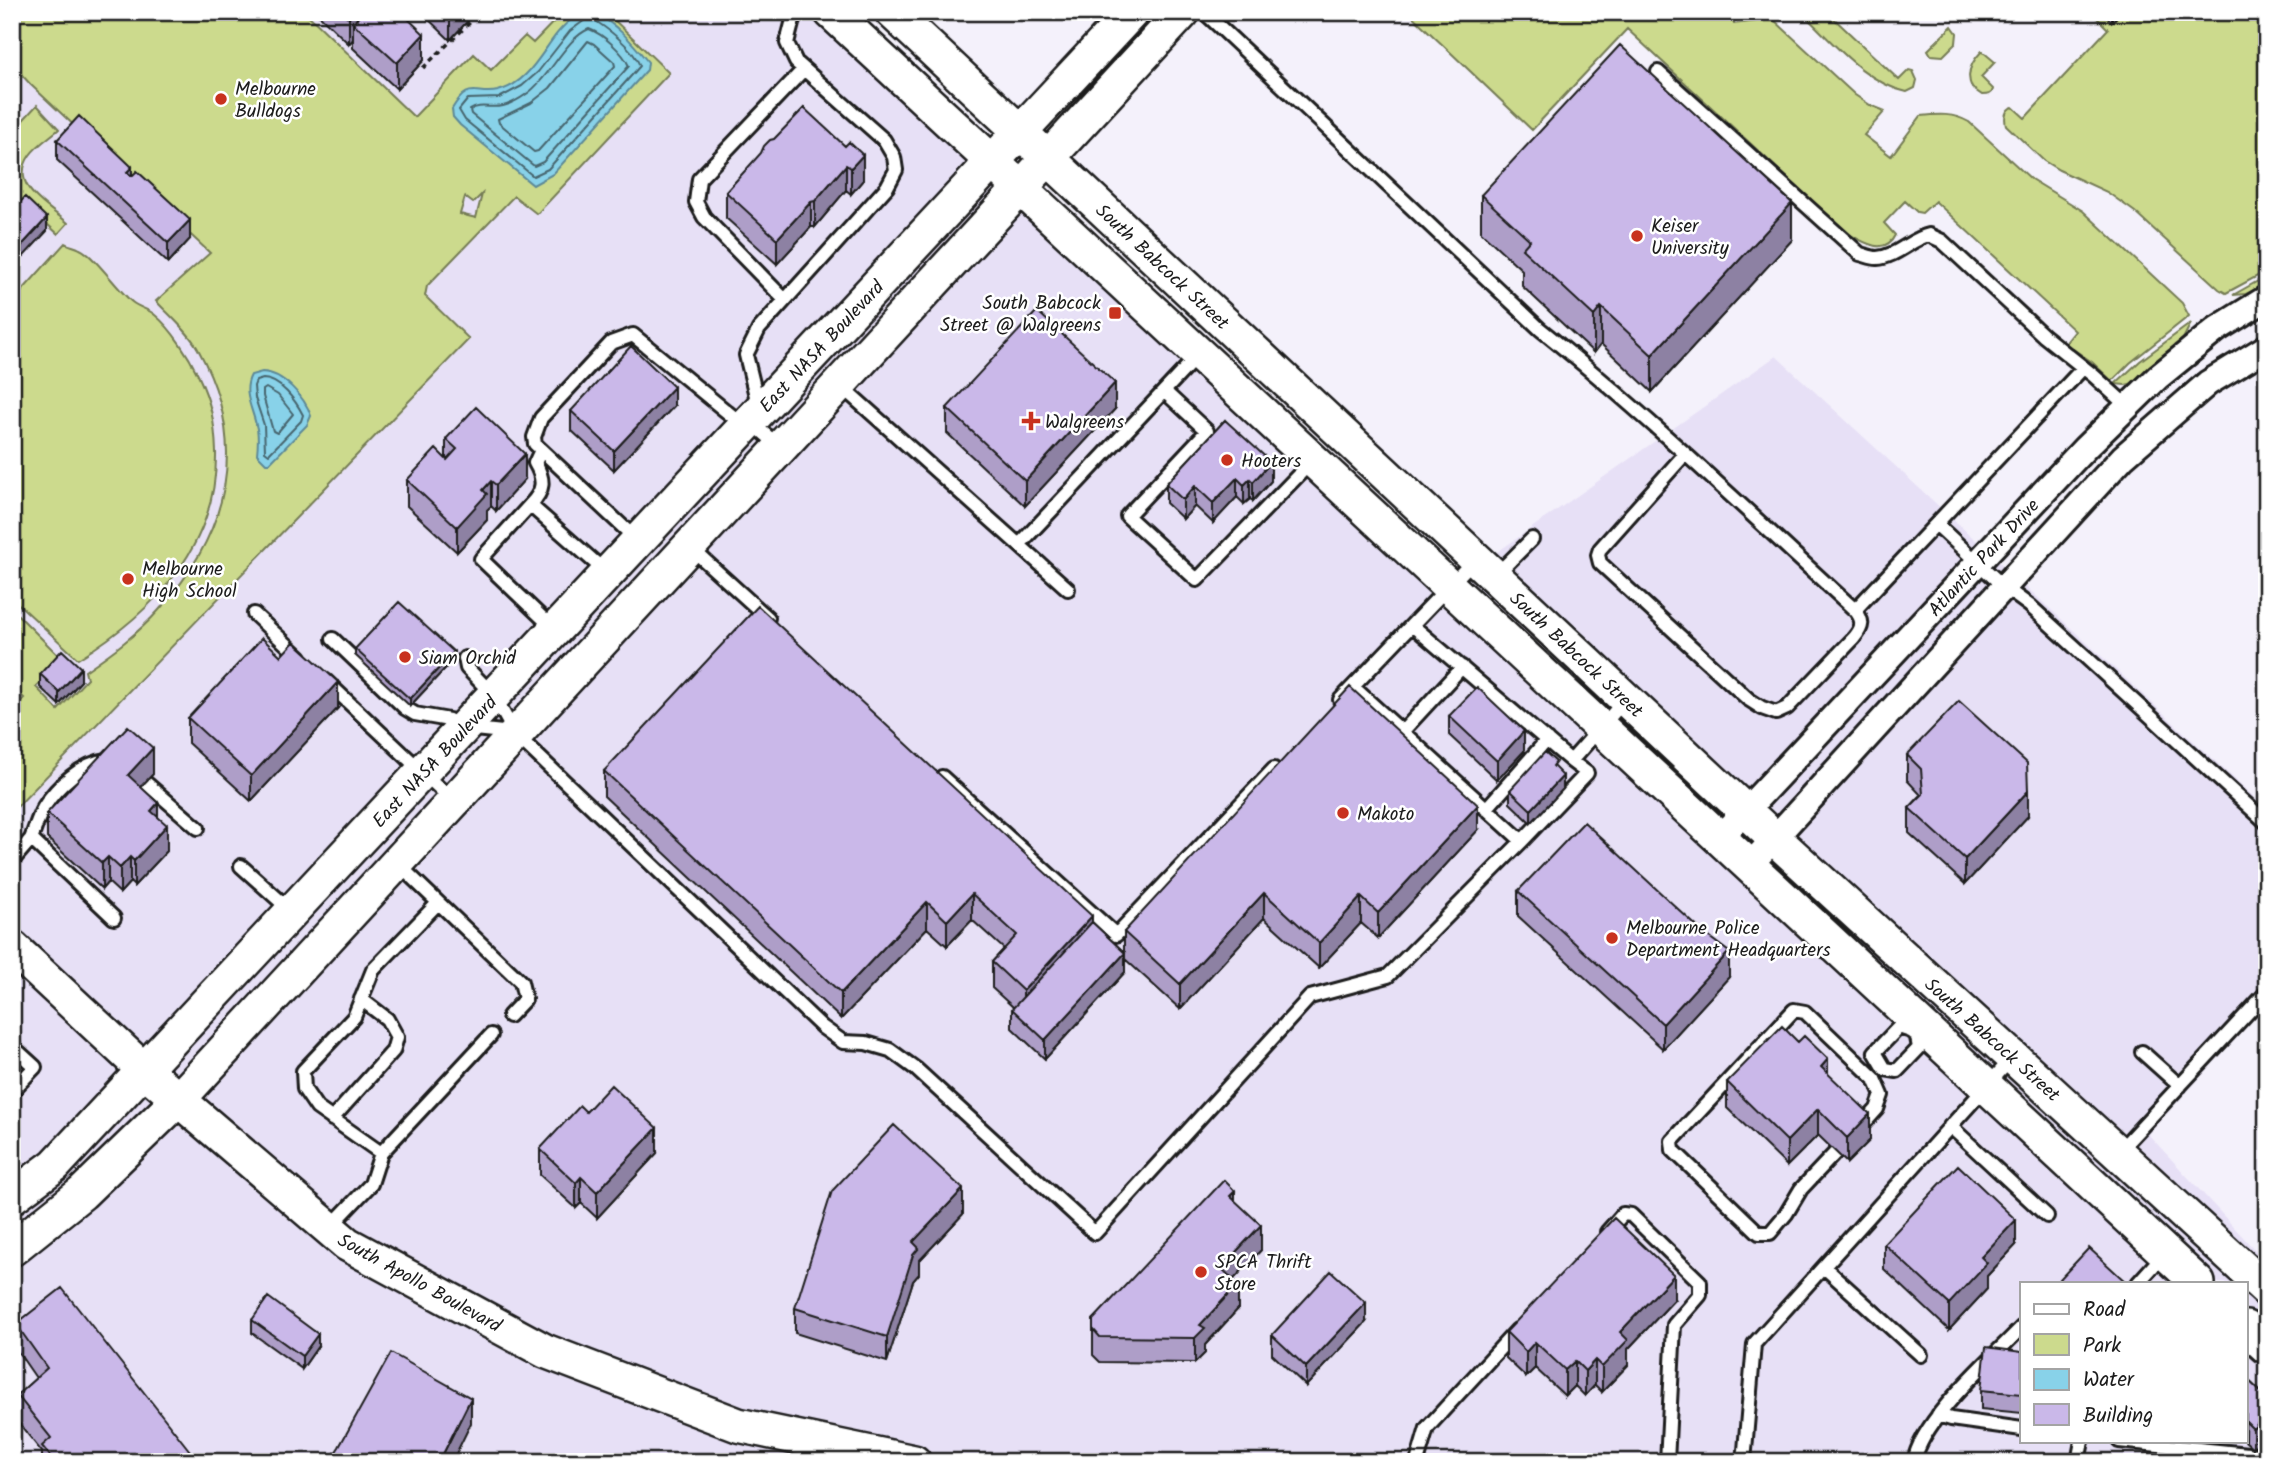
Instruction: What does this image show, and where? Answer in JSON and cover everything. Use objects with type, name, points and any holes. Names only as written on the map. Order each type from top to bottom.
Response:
[{"type":"main road","name":"South Babcock Street","points":[[831,12],[1749,866],[1931,1016],[2013,1057],[2267,1290]]},
{"type":"main road","name":"South Babcock Street","points":[[892,12],[1774,838],[1931,1016],[1986,1086],[2197,1282]]},
{"type":"main road","name":"East NASA Boulevard","points":[[12,1197],[55,1165],[1132,12]]},
{"type":"main road","points":[[1020,187],[1183,12]]},
{"type":"main road","name":"East NASA Boulevard","points":[[12,1249],[82,1193],[178,1100],[1020,187]]},
{"type":"main road","name":"South Apollo Boulevard","points":[[12,947],[144,1070],[347,1244],[545,1351],[738,1425],[914,1462]]},
{"type":"main road","points":[[2248,1330],[2267,1347]]},
{"type":"street","name":"Atlantic Park Drive","points":[[1720,838],[2085,447],[2158,377],[2217,329],[2267,298]]},
{"type":"street","name":"Atlantic Park Drive","points":[[1749,866],[2123,457],[2208,383],[2267,347]]},
{"type":"street","points":[[2127,406],[2150,432]]},
{"type":"lane","points":[[751,422],[756,396],[746,355],[759,329],[887,187],[896,170],[894,157],[884,140],[796,62],[787,43],[795,12]]},
{"type":"lane","points":[[1205,12],[1541,329],[1592,370],[1685,454],[1855,610],[1862,619],[1862,628],[1787,708],[1776,713],[1762,708],[1738,690],[1600,563],[1600,549],[1685,454]]},
{"type":"lane","points":[[785,300],[704,217],[696,202],[699,179],[804,69]]},
{"type":"lane","points":[[1658,72],[1860,254],[1877,258],[1893,254],[1918,238],[1930,235],[1942,241],[2044,336],[2127,406]]},
{"type":"lane","points":[[638,542],[535,444],[534,437],[541,418],[611,343],[633,335],[732,416],[751,422],[780,447]]},
{"type":"lane","points":[[1019,545],[1199,354]]},
{"type":"lane","points":[[1855,610],[2084,368]]},
{"type":"lane","points":[[839,383],[1068,590]]},
{"type":"lane","points":[[1164,391],[1206,431],[1127,516],[1197,580],[1313,460]]},
{"type":"lane","points":[[541,450],[535,463],[543,476],[541,494],[481,559],[555,631]]},
{"type":"lane","points":[[530,505],[608,574]]},
{"type":"lane","points":[[1936,524],[2004,587],[2031,606],[2267,823]]},
{"type":"lane","points":[[1334,707],[1449,586],[1532,539]]},
{"type":"lane","points":[[689,546],[779,628]]},
{"type":"lane","points":[[254,614],[454,801]]},
{"type":"lane","points":[[465,658],[467,668],[494,696],[516,734],[822,1027],[843,1042],[866,1043],[890,1050],[916,1069],[1095,1233],[1310,997],[1388,976],[1587,773],[1413,626]]},
{"type":"lane","points":[[333,639],[405,708],[415,714],[449,720],[465,728],[516,734]]},
{"type":"lane","points":[[1402,732],[1462,667]]},
{"type":"lane","points":[[1353,687],[1522,841]]},
{"type":"lane","points":[[1571,761],[1625,700]]},
{"type":"lane","points":[[1486,809],[1547,740]]},
{"type":"lane","points":[[934,769],[1116,935],[1287,756]]},
{"type":"lane","points":[[12,861],[31,839],[43,808],[62,784],[102,761],[121,759]]},
{"type":"lane","points":[[145,782],[198,828]]},
{"type":"lane","points":[[31,839],[114,918]]},
{"type":"lane","points":[[396,863],[521,982],[525,999],[509,1016]]},
{"type":"lane","points":[[241,866],[293,912]]},
{"type":"lane","points":[[381,1153],[317,1108],[304,1089],[303,1071],[354,1017],[373,970],[438,903]]},
{"type":"lane","points":[[2118,1152],[2267,992]]},
{"type":"lane","points":[[332,1119],[393,1051],[397,1037],[387,1019],[361,999]]},
{"type":"lane","points":[[1836,1153],[1801,1189],[1786,1214],[1770,1233],[1759,1233],[1673,1150],[1671,1141],[1794,1010],[1805,1012],[1875,1079],[1882,1095],[1877,1109],[1859,1129]]},
{"type":"lane","points":[[1885,1069],[1897,1071],[1919,1048],[1931,1016]]},
{"type":"lane","points":[[1885,1069],[1875,1052],[1899,1027],[1931,1016]]},
{"type":"lane","points":[[328,1229],[371,1184],[381,1153],[491,1035]]},
{"type":"lane","points":[[12,1046],[35,1067],[14,1085]]},
{"type":"lane","points":[[2142,1052],[2179,1086]]},
{"type":"lane","points":[[1744,1462],[1755,1344],[2013,1057]]},
{"type":"lane","points":[[1875,1079],[1885,1069]]},
{"type":"lane","points":[[1951,1126],[2047,1216]]},
{"type":"lane","points":[[1595,1245],[1623,1214],[1631,1215],[1700,1282],[1700,1295],[1674,1325],[1667,1462]]},
{"type":"lane","points":[[2139,1282],[2166,1253]]},
{"type":"lane","points":[[1824,1267],[1921,1354]]},
{"type":"lane","points":[[1418,1462],[1427,1428],[1530,1316]]},
{"type":"lane","points":[[1914,1462],[1916,1451],[1928,1427],[2020,1329]]},
{"type":"lane","points":[[1938,1415],[2020,1429]]},
{"type":"lane","points":[[2078,1462],[2082,1442]]},
{"type":"lane","points":[[2129,1442],[2258,1455],[2267,1446]]},
{"type":"path","points":[[423,68],[481,12]]},
{"type":"shaded area","points":[[12,12],[833,12],[1449,586],[1776,356],[2267,809],[2267,1005],[2148,1134],[2267,1263],[2267,1462],[12,1462]]},
{"type":"green space","name":"Melbourne High School","points":[[12,12],[305,12],[414,117],[474,54],[491,70],[525,36],[533,43],[563,12],[606,12],[669,73],[537,214],[514,196],[427,286],[425,296],[469,339],[12,812],[12,710],[24,698],[12,687],[12,670],[17,665],[12,660],[12,609],[63,660],[36,687],[58,710],[87,679],[85,671],[142,627],[183,580],[202,550],[216,518],[224,486],[227,453],[224,419],[214,384],[198,349],[156,301],[210,253],[12,64]],"holes":[[[482,194],[476,218],[460,214],[465,197],[473,203]]]},
{"type":"green space","points":[[1408,12],[1733,12],[1734,24],[1773,19],[1855,95],[1885,111],[1864,135],[1891,156],[1921,116],[1946,115],[1969,122],[2031,179],[2083,211],[2182,303],[2189,316],[2130,363],[2112,381],[2092,362],[2067,345],[2075,331],[1935,201],[1922,213],[1905,201],[1884,223],[1895,235],[1891,242],[1885,245],[1872,245],[1847,233],[1627,29],[1532,130]]},
{"type":"green space","points":[[1801,12],[1827,12],[1899,80],[1909,70],[1913,71],[1917,80],[1915,88],[1907,92],[1877,80],[1850,59]]},
{"type":"green space","points":[[2091,12],[2102,12],[2112,22],[2121,12],[2267,12],[2267,271],[2226,293],[2135,212],[2107,192],[2044,161],[2006,125],[2008,110],[2013,107],[2025,118],[2108,29]]},
{"type":"green space","points":[[1952,26],[1957,33],[1956,43],[1943,56],[1931,55],[1928,50]]},
{"type":"green space","points":[[1982,51],[1995,62],[1981,77],[1993,89],[1986,95],[1972,88],[1969,78],[1973,63]]},
{"type":"green space","points":[[37,105],[59,129],[30,155],[24,166],[24,176],[33,194],[68,223],[58,234],[24,203],[12,215],[12,132]]},
{"type":"green space","points":[[65,243],[86,253],[132,302],[153,313],[180,343],[206,394],[213,422],[216,452],[214,486],[206,518],[193,547],[176,573],[155,598],[131,620],[78,659],[12,598],[12,302]]},
{"type":"green space","points":[[2267,276],[2267,284],[2246,294],[2233,295]]},
{"type":"green space","points":[[2191,323],[2181,343],[2135,383],[2115,384],[2140,361]]},
{"type":"water","points":[[592,12],[608,21],[630,40],[648,62],[647,70],[553,174],[533,185],[460,125],[453,117],[452,109],[468,92],[498,91],[511,86],[531,69],[563,27],[574,18]]},
{"type":"water","points":[[262,372],[277,376],[292,387],[304,401],[311,416],[307,425],[270,463],[266,463],[257,454],[258,432],[247,387],[251,375]]},
{"type":"building","points":[[342,12],[354,12],[349,18]]},
{"type":"building","points":[[360,12],[401,12],[424,34],[397,63],[353,23]]},
{"type":"building","name":"Keiser University","points":[[1620,45],[1792,203],[1652,355],[1601,307],[1594,316],[1522,249],[1530,240],[1481,195]]},
{"type":"building","points":[[804,108],[845,146],[849,142],[863,155],[851,168],[846,165],[777,239],[726,192],[761,153],[764,146]]},
{"type":"building","points":[[79,116],[132,167],[127,172],[132,176],[137,171],[190,220],[168,243],[57,140]]},
{"type":"building","points":[[25,197],[47,218],[12,256],[12,211]]},
{"type":"building","name":"Walgreens","points":[[1037,311],[1115,383],[1025,481],[947,408]]},
{"type":"building","points":[[631,346],[674,387],[614,451],[571,411]]},
{"type":"building","points":[[476,407],[525,454],[496,485],[491,481],[483,490],[487,494],[457,527],[407,480],[436,449],[447,460],[457,449],[446,439]]},
{"type":"building","points":[[1225,420],[1271,462],[1253,482],[1250,479],[1244,485],[1237,478],[1213,503],[1195,486],[1183,500],[1166,484]]},
{"type":"building","name":"Siam Orchid","points":[[399,602],[454,652],[410,699],[355,649]]},
{"type":"building","points":[[758,606],[1092,916],[1023,991],[992,962],[1017,935],[972,894],[947,921],[927,902],[841,993],[604,771]]},
{"type":"building","points":[[262,638],[281,656],[294,642],[338,682],[251,776],[188,718]]},
{"type":"building","points":[[62,650],[81,668],[59,692],[40,674]]},
{"type":"building","points":[[1350,687],[1478,805],[1378,913],[1361,897],[1319,943],[1264,893],[1180,984],[1124,932]]},
{"type":"building","points":[[1477,687],[1524,731],[1497,761],[1449,716]]},
{"type":"building","points":[[1959,701],[2027,763],[2028,791],[1965,859],[1909,808],[1923,794],[1921,769],[1907,755]]},
{"type":"building","points":[[128,726],[153,748],[128,775],[158,803],[151,811],[167,825],[134,861],[130,857],[120,868],[108,857],[102,863],[47,813]]},
{"type":"building","points":[[1545,752],[1556,762],[1553,766],[1563,776],[1531,810],[1510,790]]},
{"type":"building","name":"Melbourne Police Department Headquarters","points":[[1584,822],[1705,934],[1729,952],[1663,1024],[1518,891]]},
{"type":"building","points":[[1092,922],[1125,953],[1045,1040],[1012,1009]]},
{"type":"building","points":[[1782,1026],[1798,1042],[1804,1036],[1828,1059],[1821,1067],[1870,1114],[1847,1138],[1818,1109],[1787,1141],[1727,1082]]},
{"type":"building","points":[[611,1085],[657,1128],[597,1192],[581,1177],[576,1183],[540,1149],[580,1106],[586,1112]]},
{"type":"building","points":[[894,1125],[963,1189],[913,1242],[919,1248],[913,1255],[887,1337],[795,1308],[832,1191]]},
{"type":"building","points":[[1958,1165],[2016,1220],[1981,1257],[1987,1263],[1949,1304],[1884,1244]]},
{"type":"building","name":"SPCA Thrift Store","points":[[1224,1180],[1235,1191],[1230,1196],[1261,1225],[1221,1268],[1238,1284],[1200,1325],[1205,1328],[1195,1338],[1100,1337],[1093,1329],[1093,1320]]},
{"type":"building","points":[[1614,1218],[1674,1275],[1620,1332],[1628,1340],[1602,1367],[1595,1360],[1585,1371],[1575,1361],[1565,1370],[1535,1342],[1526,1352],[1506,1332]]},
{"type":"building","points":[[2089,1248],[2126,1282],[2060,1282]]},
{"type":"building","points":[[1331,1271],[1366,1303],[1306,1367],[1272,1335]]},
{"type":"building","points":[[62,1288],[197,1462],[55,1462],[42,1446],[51,1438],[17,1395],[47,1368],[16,1324]]},
{"type":"building","points":[[268,1297],[318,1334],[302,1356],[252,1320]]},
{"type":"building","points":[[1986,1347],[2020,1352],[2020,1394],[1981,1390]]},
{"type":"building","points":[[391,1353],[471,1398],[439,1462],[329,1462],[339,1447]]},
{"type":"building","points":[[2248,1380],[2267,1398],[2267,1413],[2253,1429],[2248,1424]]},
{"type":"place","name":"Melbourne Bulldogs","points":[[221,99]]},
{"type":"place","name":"Keiser University","points":[[1637,236]]},
{"type":"place","name":"South Babcock Street @ Walgreens","points":[[1115,313]]},
{"type":"place","name":"Walgreens","points":[[1031,421]]},
{"type":"place","name":"Hooters","points":[[1227,460]]},
{"type":"place","name":"Melbourne High School","points":[[128,579]]},
{"type":"place","name":"Siam Orchid","points":[[405,657]]},
{"type":"place","name":"Makoto","points":[[1343,813]]},
{"type":"place","name":"Melbourne Police Department Headquarters","points":[[1612,938]]},
{"type":"place","name":"SPCA Thrift Store","points":[[1201,1272]]}]
